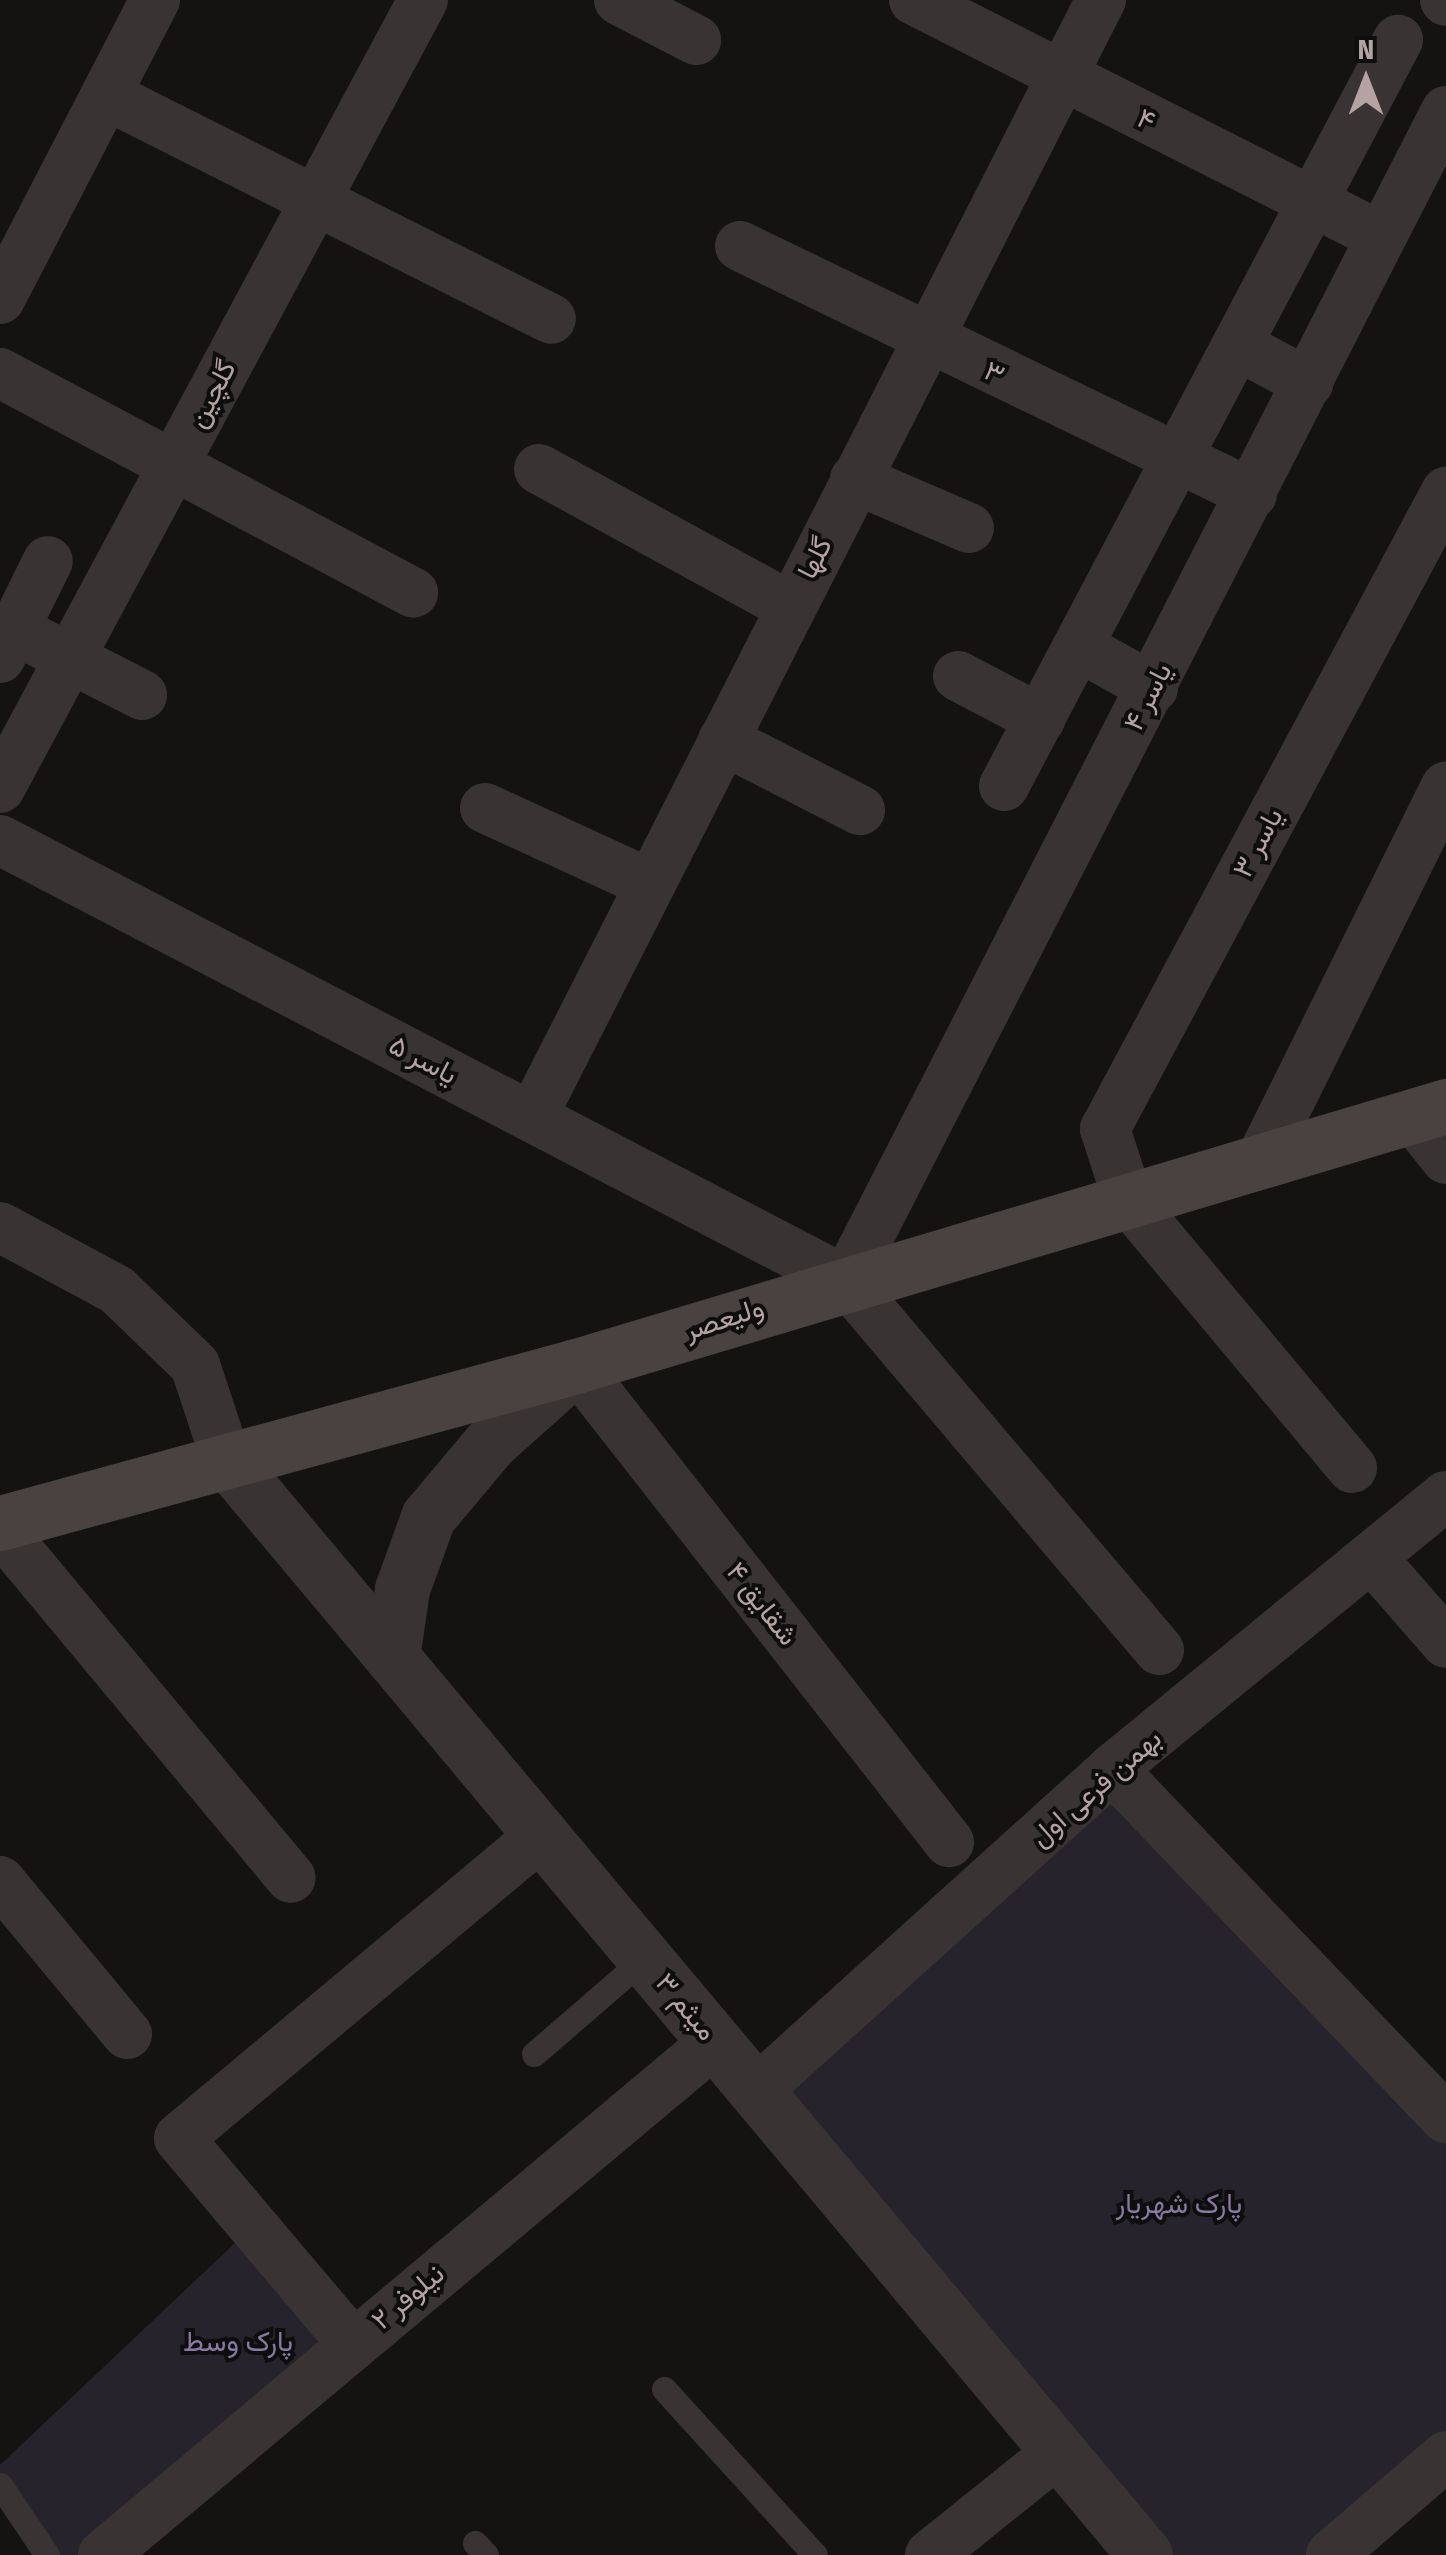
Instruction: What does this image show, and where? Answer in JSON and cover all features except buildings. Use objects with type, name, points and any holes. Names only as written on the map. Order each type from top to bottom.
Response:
[{"type":"main road","name":"ولیعصر","points":[[0,1526],[226,1459],[576,1366],[846,1280],[1429,1111]]},
{"type":"street","points":[[0,299],[155,0]]},
{"type":"street","name":"گلچین","points":[[0,788],[424,0]]},
{"type":"street","points":[[619,0],[696,40]]},
{"type":"street","name":"۴","points":[[914,0],[1380,236]]},
{"type":"street","name":"گلها","points":[[532,1117],[1101,0]]},
{"type":"street","points":[[1004,786],[1398,40]]},
{"type":"street","points":[[106,96],[551,318]]},
{"type":"street","name":"یاسر ۴","points":[[846,1280],[1446,111]]},
{"type":"street","name":"۳","points":[[740,246],[1175,462],[1252,494]]},
{"type":"street","points":[[1237,346],[1308,383]]},
{"type":"street","points":[[0,374],[413,593]]},
{"type":"street","points":[[538,469],[790,606]]},
{"type":"street","points":[[856,478],[969,528]]},
{"type":"street","name":"یاسر ۳","points":[[1128,1200],[1105,1129],[1446,492]]},
{"type":"street","points":[[48,561],[7,643],[68,660],[142,695]]},
{"type":"street","points":[[1078,646],[1153,688]]},
{"type":"street","points":[[958,676],[1040,719]]},
{"type":"street","points":[[723,740],[860,810]]},
{"type":"street","points":[[1260,1161],[1446,787]]},
{"type":"street","points":[[485,808],[650,884]]},
{"type":"street","name":"یاسر ۵","points":[[0,840],[846,1280]]},
{"type":"street","points":[[1429,1111],[1446,1159]]},
{"type":"street","points":[[1128,1200],[1352,1468]]},
{"type":"street","points":[[0,1227],[117,1290],[195,1365],[226,1459]]},
{"type":"street","points":[[846,1280],[1159,1650]]},
{"type":"street","points":[[392,1657],[402,1588],[428,1517],[490,1443],[576,1366]]},
{"type":"street","name":"شقایق ۴","points":[[576,1366],[949,1842]]},
{"type":"street","name":"میثم ۳","points":[[226,1459],[1145,2555]]},
{"type":"street","name":"بهمن فرعی اول","points":[[756,2091],[1112,1770],[1446,1496]]},
{"type":"street","points":[[0,1526],[292,1878]]},
{"type":"street","points":[[1371,1556],[1446,1643]]},
{"type":"street","points":[[1112,1770],[1446,2118]]},
{"type":"street","points":[[352,2343],[180,2138],[541,1835]]},
{"type":"street","points":[[0,1881],[127,2034]]},
{"type":"street","name":"نیلوفر ۲","points":[[103,2555],[716,2042]]},
{"type":"street","points":[[930,2555],[1058,2452]]},
{"type":"street","points":[[1330,2555],[1446,2456]]},
{"type":"lane","points":[[534,2054],[644,1958]]},
{"type":"lane","points":[[664,2389],[814,2555]]},
{"type":"lane","points":[[0,2485],[47,2555]]},
{"type":"green space","name":"پارک شهریار","points":[[1112,1769],[1446,2118],[1446,2456],[1331,2555],[1145,2555],[756,2091]]},
{"type":"green space","name":"پارک وسط","points":[[253,2226],[352,2343],[103,2555],[47,2555],[0,2485],[0,2465]]}]
